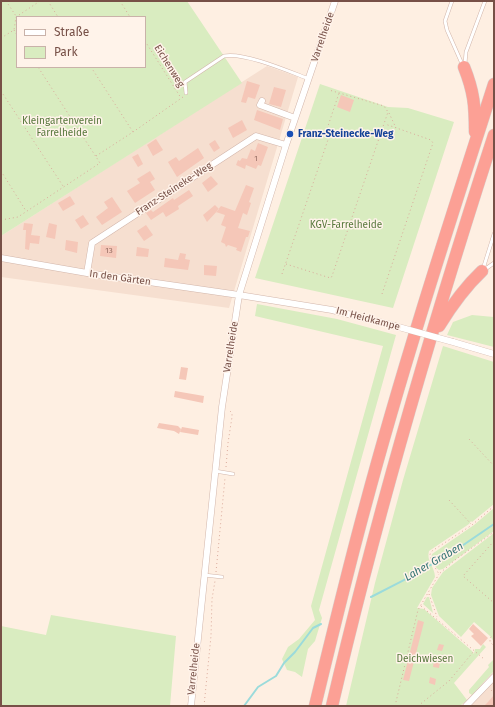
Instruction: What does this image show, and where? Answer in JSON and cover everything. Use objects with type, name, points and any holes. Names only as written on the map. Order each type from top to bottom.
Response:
[{"type":"highway","points":[[464,67],[474,100],[476,141]]},
{"type":"highway","points":[[315,706],[361,522],[390,418],[441,248],[494,84]]},
{"type":"highway","points":[[332,706],[354,612],[381,512],[429,343],[494,135]]},
{"type":"highway","points":[[429,343],[452,305],[468,284],[482,270]]},
{"type":"street","name":"Varrelheide","points":[[191,706],[222,407],[239,295],[286,145],[335,1]]},
{"type":"street","points":[[262,101],[260,105],[295,118]]},
{"type":"street","name":"Franz-Steineke-Weg","points":[[87,273],[92,243],[256,136],[286,145]]},
{"type":"street","name":"In den Gärten","points":[[1,258],[87,273],[239,295]]},
{"type":"street","name":"Im Heidkampe","points":[[239,295],[332,310],[494,354]]},
{"type":"street","points":[[466,706],[494,677]]},
{"type":"lane","points":[[452,1],[445,21],[447,30],[464,67]]},
{"type":"lane","points":[[464,67],[466,52],[485,1]]},
{"type":"lane","points":[[186,93],[185,82],[224,56],[230,55],[243,56],[309,79]]},
{"type":"lane","points":[[482,270],[494,234]]},
{"type":"lane","points":[[482,270],[494,263]]},
{"type":"lane","points":[[215,471],[233,474]]},
{"type":"lane","points":[[204,575],[222,577]]},
{"type":"path","points":[[6,1],[16,17],[14,30],[16,33]]},
{"type":"path","points":[[18,16],[40,1]]},
{"type":"path","points":[[48,1],[57,16]]},
{"type":"path","points":[[120,1],[129,16]]},
{"type":"path","points":[[1,38],[14,30]]},
{"type":"path","name":"Eichenweg","points":[[133,132],[182,98],[146,43]]},
{"type":"path","points":[[1,220],[18,216],[27,211],[100,163],[39,68]]},
{"type":"path","points":[[92,68],[133,132],[96,156]]},
{"type":"path","points":[[329,90],[384,106],[397,128]]},
{"type":"path","points":[[1,91],[63,187]]},
{"type":"path","points":[[282,274],[331,131],[327,128],[339,92]]},
{"type":"path","points":[[286,264],[327,278],[332,276],[388,112]]},
{"type":"path","points":[[382,294],[433,143],[431,140],[384,124]]},
{"type":"path","points":[[1,171],[27,211]]},
{"type":"path","points":[[204,706],[211,636],[212,599],[216,576],[228,443],[232,417],[230,410],[222,407]]},
{"type":"path","points":[[470,439],[494,466]]},
{"type":"path","points":[[449,500],[472,525]]},
{"type":"path","points":[[439,574],[431,561],[430,554],[432,551],[472,525],[494,506]]},
{"type":"path","points":[[394,706],[418,610],[439,574],[455,560],[494,532]]},
{"type":"path","points":[[494,541],[463,576],[494,603]]},
{"type":"path","points":[[429,593],[437,618]]},
{"type":"path","points":[[421,606],[484,659]]},
{"type":"path","points":[[494,634],[490,638],[490,642],[494,646]]},
{"type":"path","points":[[418,706],[449,680],[475,651]]},
{"type":"shaded area","points":[[267,66],[298,77],[229,308],[1,277],[1,236]]},
{"type":"shaded area","points":[[494,677],[494,706],[466,706]]},
{"type":"green space","name":"Kleingartenverein Farrelheide","points":[[1,1],[187,1],[242,83],[1,236]]},
{"type":"green space","name":"KGV-Farrelheide","points":[[320,84],[388,107],[408,108],[454,122],[393,308],[255,278]]},
{"type":"green space","points":[[257,304],[337,319],[396,335],[319,610],[322,618],[315,641],[308,649],[302,677],[295,672],[287,670],[282,659],[288,647],[299,639],[315,620],[311,606],[383,346],[255,316]]},
{"type":"green space","points":[[472,315],[494,317],[494,347],[447,335],[453,322]]},
{"type":"green space","name":"Deichwiesen","points":[[443,346],[494,362],[494,504],[472,522],[471,521],[469,524],[429,551],[428,555],[435,573],[435,577],[417,608],[424,609],[474,654],[475,649],[480,649],[483,644],[486,647],[454,683],[467,700],[460,706],[346,706],[375,583],[403,480]]},
{"type":"green space","points":[[494,508],[494,531],[443,569],[439,570],[432,561],[432,554],[474,525]]},
{"type":"green space","points":[[494,533],[494,642],[490,636],[474,622],[461,637],[439,616],[431,595],[432,588],[443,572]]},
{"type":"green space","points":[[427,597],[429,597],[433,613],[423,604]]},
{"type":"green space","points":[[51,615],[176,636],[170,706],[1,706],[1,626],[46,635]]},
{"type":"green space","points":[[494,659],[494,671],[472,695],[469,693],[469,690]]},
{"type":"building","points":[[247,81],[260,85],[255,99],[248,97],[246,103],[241,102]]},
{"type":"building","points":[[274,87],[286,90],[281,107],[269,104]]},
{"type":"building","points":[[341,95],[354,100],[350,112],[337,107]]},
{"type":"building","points":[[257,110],[283,119],[280,130],[254,120]]},
{"type":"building","points":[[242,120],[247,130],[233,138],[228,128]]},
{"type":"building","points":[[156,139],[163,150],[153,156],[147,145]]},
{"type":"building","points":[[215,140],[220,148],[214,152],[209,144]]},
{"type":"building","points":[[258,143],[268,147],[261,166],[258,165],[256,169],[246,165],[245,169],[236,165],[238,160],[240,161],[242,158],[247,159],[251,149],[255,151]]},
{"type":"building","points":[[198,148],[204,158],[177,177],[168,162],[176,157],[179,161]]},
{"type":"building","points":[[138,154],[143,164],[138,167],[132,157]]},
{"type":"building","points":[[150,171],[155,179],[150,182],[155,190],[135,203],[127,191],[140,183],[137,179]]},
{"type":"building","points":[[211,176],[218,184],[208,192],[202,183]]},
{"type":"building","points":[[246,185],[254,188],[249,202],[251,203],[247,215],[243,213],[238,228],[250,231],[248,237],[246,237],[241,252],[236,250],[237,248],[228,245],[226,247],[225,244],[221,242],[226,227],[221,225],[225,215],[216,212],[221,206],[235,211]]},
{"type":"building","points":[[189,190],[193,196],[178,206],[179,209],[166,217],[163,212],[151,220],[146,213],[151,210],[153,212],[173,198],[174,200]]},
{"type":"building","points":[[70,196],[75,204],[63,211],[58,203]]},
{"type":"building","points":[[112,197],[122,212],[102,225],[96,217],[108,208],[104,202]]},
{"type":"building","points":[[215,205],[219,209],[207,222],[203,215]]},
{"type":"building","points":[[83,215],[89,224],[81,229],[75,220]]},
{"type":"building","points":[[24,223],[33,224],[31,235],[40,236],[39,244],[30,243],[29,250],[25,249],[26,230],[23,230]]},
{"type":"building","points":[[49,223],[57,225],[55,239],[46,237]]},
{"type":"building","points":[[146,225],[153,235],[144,241],[137,231]]},
{"type":"building","points":[[66,240],[78,242],[77,253],[65,250]]},
{"type":"building","points":[[101,245],[117,246],[116,258],[100,256]]},
{"type":"building","points":[[137,247],[149,249],[148,257],[136,256]]},
{"type":"building","points":[[180,253],[186,254],[185,259],[190,260],[188,270],[164,267],[165,258],[178,260]]},
{"type":"building","points":[[204,265],[217,266],[216,276],[204,275]]},
{"type":"building","points":[[181,367],[188,368],[186,380],[179,379]]},
{"type":"building","points":[[175,391],[204,396],[203,403],[174,397]]},
{"type":"building","points":[[159,423],[178,426],[181,429],[179,434],[174,431],[157,428]]},
{"type":"building","points":[[182,427],[199,430],[198,435],[180,432]]},
{"type":"building","points":[[418,620],[424,622],[409,681],[403,680]]},
{"type":"building","points":[[473,624],[488,638],[481,646],[471,636],[474,634],[469,629]]},
{"type":"building","points":[[439,644],[444,645],[442,651],[437,650]]},
{"type":"building","points":[[434,660],[440,662],[439,668],[433,667]]},
{"type":"building","points":[[430,677],[436,679],[435,685],[429,683]]},
{"type":"building","points":[[494,695],[494,706],[484,706],[488,702]]},
{"type":"waterway","name":"Laher Graben","points":[[371,597],[434,563],[494,524]]},
{"type":"waterway","name":"Laher Graben","points":[[244,706],[258,687],[276,676],[284,663],[295,652],[313,628],[321,624]]},
{"type":"place","name":"Franz-Steinecke-Weg","points":[[290,134]]}]
